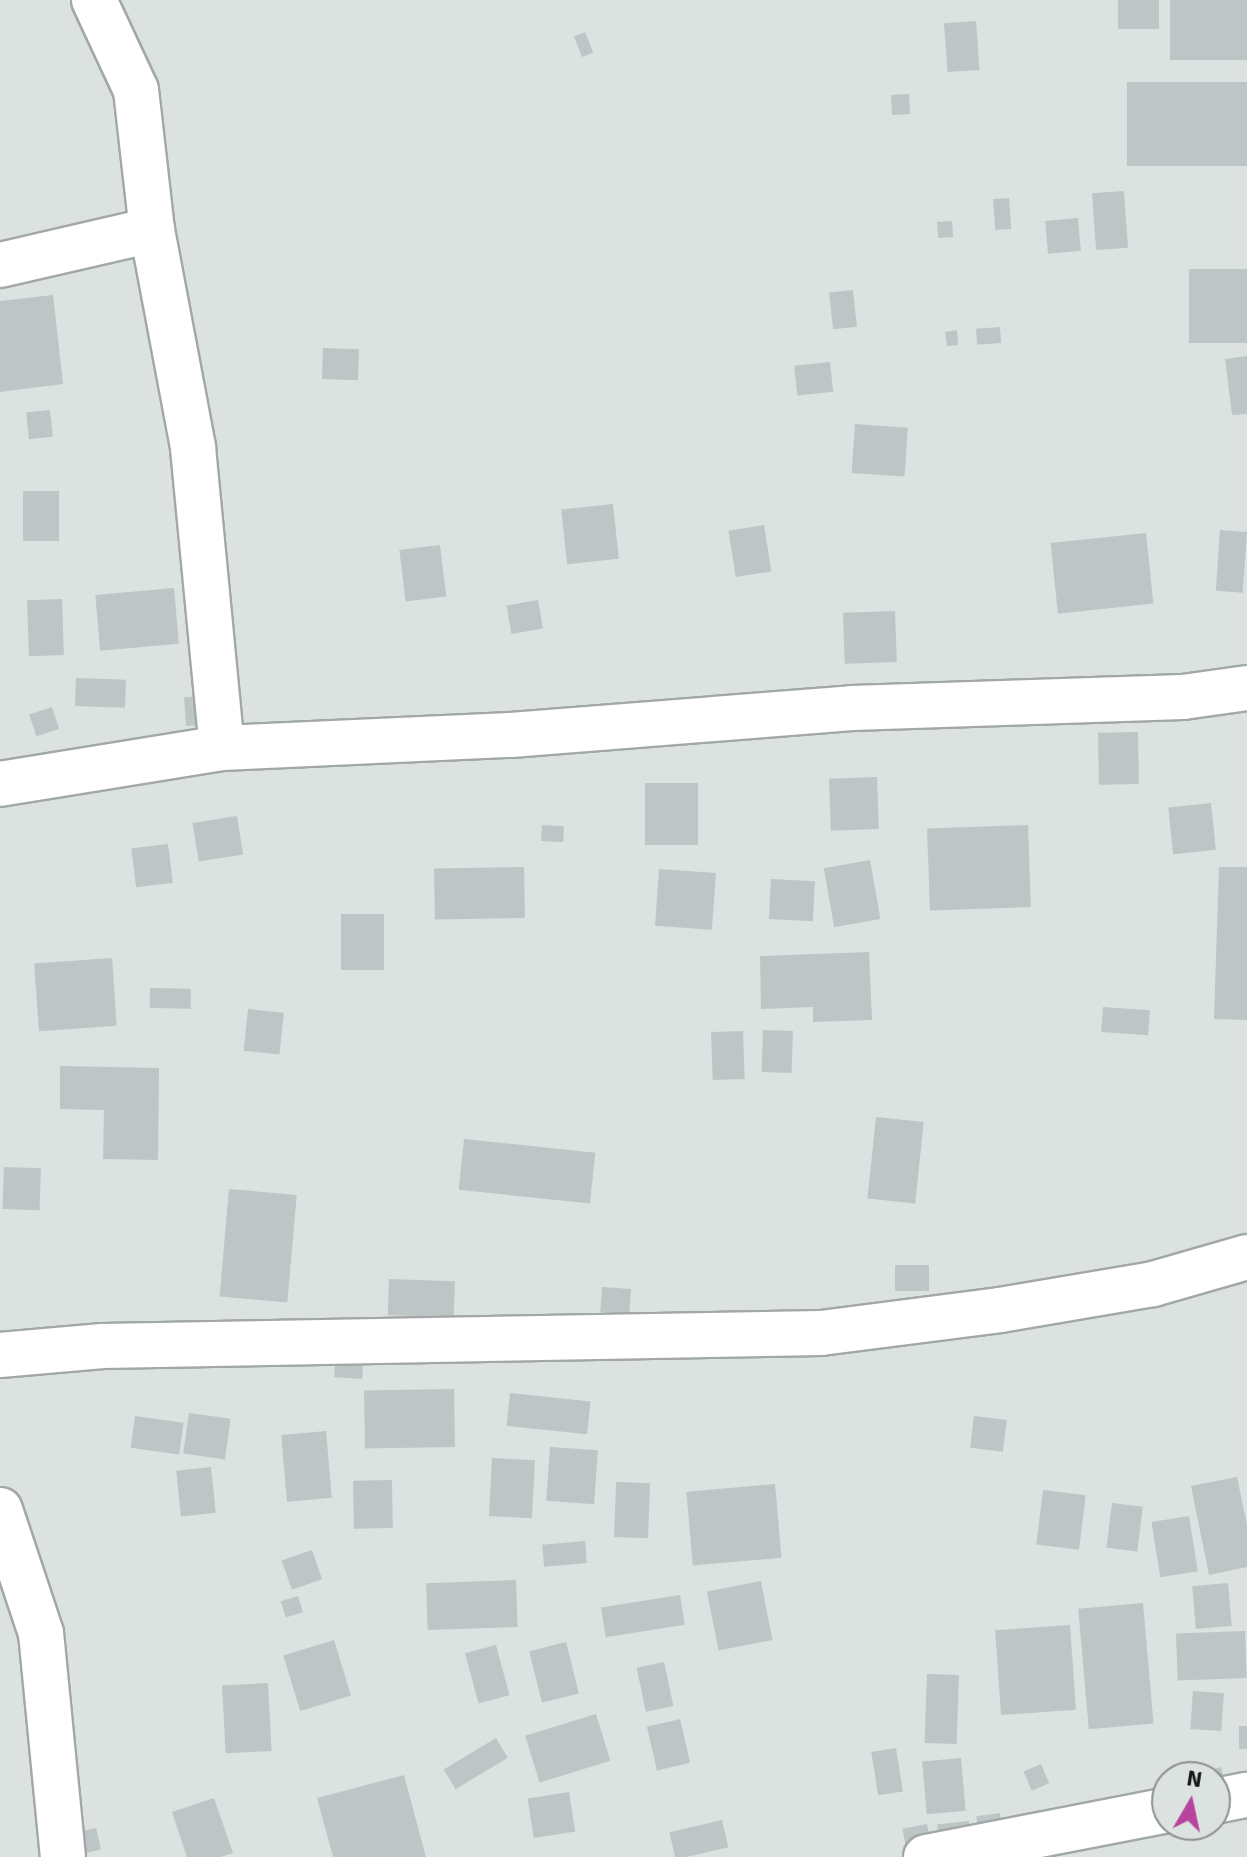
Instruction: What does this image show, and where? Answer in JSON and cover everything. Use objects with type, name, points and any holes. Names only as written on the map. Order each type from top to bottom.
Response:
[{"type":"street","points":[[94,0],[136,90],[152,230],[193,448],[222,748]]},
{"type":"street","points":[[0,265],[152,230]]},
{"type":"street","points":[[0,784],[222,748],[511,735],[852,708],[1183,697],[1247,688]]},
{"type":"street","points":[[0,1355],[103,1346],[821,1333],[1000,1310],[1153,1284],[1247,1257]]},
{"type":"street","points":[[0,1510],[41,1633],[63,1857]]},
{"type":"street","points":[[926,1857],[1151,1813]]},
{"type":"building","points":[[1118,0],[1159,0],[1159,29],[1118,29]]},
{"type":"building","points":[[1170,0],[1247,0],[1247,60],[1170,60]]},
{"type":"building","points":[[976,21],[979,70],[947,72],[944,23]]},
{"type":"building","points":[[585,32],[593,52],[582,57],[574,36]]},
{"type":"building","points":[[1127,82],[1247,82],[1247,166],[1127,166]]},
{"type":"building","points":[[909,94],[910,114],[892,115],[891,95]]},
{"type":"building","points":[[1124,191],[1128,248],[1096,250],[1092,193]]},
{"type":"building","points":[[1009,198],[1011,229],[995,230],[993,199]]},
{"type":"building","points":[[1078,218],[1081,251],[1048,254],[1045,221]]},
{"type":"building","points":[[952,221],[953,237],[938,238],[937,222]]},
{"type":"building","points":[[1189,269],[1247,269],[1247,343],[1189,343]]},
{"type":"building","points":[[853,290],[857,327],[833,329],[829,293]]},
{"type":"building","points":[[53,295],[63,384],[0,392],[0,301]]},
{"type":"building","points":[[1000,327],[1001,343],[977,345],[976,329]]},
{"type":"building","points":[[957,330],[958,345],[947,346],[945,332]]},
{"type":"building","points":[[323,348],[359,349],[358,380],[322,379]]},
{"type":"building","points":[[1247,356],[1247,414],[1232,415],[1225,359]]},
{"type":"building","points":[[830,362],[833,392],[797,396],[794,366]]},
{"type":"building","points":[[50,410],[53,437],[29,439],[26,413]]},
{"type":"building","points":[[855,424],[908,428],[904,477],[852,473]]},
{"type":"building","points":[[23,491],[59,491],[59,541],[23,541]]},
{"type":"building","points":[[613,504],[619,559],[567,564],[561,509]]},
{"type":"building","points":[[764,525],[771,571],[736,577],[728,531]]},
{"type":"building","points":[[1220,530],[1247,532],[1243,593],[1216,591]]},
{"type":"building","points":[[1146,533],[1153,604],[1058,614],[1051,543]]},
{"type":"building","points":[[440,545],[446,597],[406,602],[399,550]]},
{"type":"building","points":[[174,588],[179,644],[100,651],[95,595]]},
{"type":"building","points":[[62,599],[64,655],[29,656],[27,600]]},
{"type":"building","points":[[538,600],[543,629],[512,634],[506,606]]},
{"type":"building","points":[[895,611],[897,662],[845,664],[843,613]]},
{"type":"building","points":[[76,678],[126,680],[125,708],[75,706]]},
{"type":"building","points":[[215,695],[217,724],[186,726],[184,697]]},
{"type":"building","points":[[52,707],[59,729],[36,736],[29,714]]},
{"type":"building","points":[[1138,732],[1139,784],[1099,785],[1098,733]]},
{"type":"building","points":[[877,777],[879,829],[831,831],[829,779]]},
{"type":"building","points":[[645,783],[698,783],[698,845],[645,845]]},
{"type":"building","points":[[1211,803],[1216,850],[1173,854],[1168,807]]},
{"type":"building","points":[[237,816],[243,855],[199,862],[193,823]]},
{"type":"building","points":[[542,825],[564,826],[563,842],[541,841]]},
{"type":"building","points":[[1028,825],[1031,907],[930,910],[927,829]]},
{"type":"building","points":[[168,844],[173,883],[136,887],[131,849]]},
{"type":"building","points":[[870,860],[880,919],[834,927],[824,868]]},
{"type":"building","points":[[524,867],[525,918],[435,920],[434,869]]},
{"type":"building","points":[[1219,867],[1247,867],[1247,1020],[1214,1019]]},
{"type":"building","points":[[659,869],[716,873],[712,930],[655,926]]},
{"type":"building","points":[[771,879],[815,881],[813,921],[769,919]]},
{"type":"building","points":[[341,914],[384,914],[384,970],[341,970]]},
{"type":"building","points":[[869,952],[872,1020],[813,1022],[813,1007],[761,1009],[760,956]]},
{"type":"building","points":[[112,958],[117,1026],[39,1031],[34,963]]},
{"type":"building","points":[[150,988],[191,989],[191,1009],[150,1008]]},
{"type":"building","points":[[1103,1007],[1150,1010],[1148,1035],[1101,1032]]},
{"type":"building","points":[[248,1009],[284,1013],[279,1055],[244,1051]]},
{"type":"building","points":[[763,1030],[793,1031],[792,1073],[762,1072]]},
{"type":"building","points":[[743,1031],[745,1079],[713,1080],[711,1032]]},
{"type":"building","points":[[60,1066],[159,1068],[158,1160],[103,1159],[104,1110],[60,1109]]},
{"type":"building","points":[[876,1117],[924,1122],[915,1204],[867,1199]]},
{"type":"building","points":[[464,1139],[595,1153],[590,1204],[459,1190]]},
{"type":"building","points":[[4,1167],[41,1168],[40,1210],[3,1209]]},
{"type":"building","points":[[229,1189],[297,1195],[287,1303],[220,1297]]},
{"type":"building","points":[[895,1265],[929,1265],[929,1291],[895,1291]]},
{"type":"building","points":[[389,1279],[455,1281],[454,1317],[388,1315]]},
{"type":"building","points":[[602,1287],[631,1289],[629,1314],[600,1312]]},
{"type":"building","points":[[336,1350],[364,1352],[362,1379],[334,1377]]},
{"type":"building","points":[[454,1389],[455,1447],[365,1449],[364,1391]]},
{"type":"building","points":[[510,1393],[591,1401],[587,1434],[507,1426]]},
{"type":"building","points":[[189,1413],[231,1419],[225,1459],[183,1454]]},
{"type":"building","points":[[135,1416],[184,1423],[179,1455],[131,1448]]},
{"type":"building","points":[[974,1416],[1007,1420],[1003,1452],[970,1448]]},
{"type":"building","points":[[326,1431],[332,1498],[287,1502],[281,1435]]},
{"type":"building","points":[[550,1447],[598,1450],[594,1504],[546,1501]]},
{"type":"building","points":[[492,1458],[535,1460],[532,1518],[489,1516]]},
{"type":"building","points":[[211,1467],[216,1513],[181,1516],[176,1471]]},
{"type":"building","points":[[1237,1477],[1247,1525],[1247,1567],[1209,1575],[1191,1486]]},
{"type":"building","points":[[392,1480],[393,1528],[354,1529],[353,1481]]},
{"type":"building","points":[[616,1482],[650,1483],[648,1538],[614,1537]]},
{"type":"building","points":[[775,1484],[781,1558],[693,1565],[686,1492]]},
{"type":"building","points":[[1043,1490],[1086,1495],[1079,1550],[1036,1545]]},
{"type":"building","points":[[1112,1503],[1143,1507],[1137,1551],[1107,1548]]},
{"type":"building","points":[[1189,1516],[1198,1571],[1160,1577],[1151,1522]]},
{"type":"building","points":[[585,1541],[587,1563],[544,1567],[542,1545]]},
{"type":"building","points":[[312,1550],[322,1579],[292,1590],[282,1560]]},
{"type":"building","points":[[516,1580],[518,1627],[428,1630],[426,1583]]},
{"type":"building","points":[[761,1581],[772,1640],[718,1650],[707,1591]]},
{"type":"building","points":[[1228,1583],[1232,1626],[1196,1629],[1192,1586]]},
{"type":"building","points":[[680,1595],[685,1625],[606,1637],[601,1608]]},
{"type":"building","points":[[298,1596],[303,1612],[286,1618],[281,1601]]},
{"type":"building","points":[[1143,1603],[1154,1724],[1089,1729],[1078,1609]]},
{"type":"building","points":[[1070,1625],[1076,1710],[1001,1715],[995,1630]]},
{"type":"building","points":[[1245,1631],[1247,1678],[1178,1680],[1176,1633]]},
{"type":"building","points":[[334,1640],[351,1695],[300,1711],[283,1655]]},
{"type":"building","points":[[566,1642],[579,1693],[542,1703],[529,1651]]},
{"type":"building","points":[[496,1645],[509,1695],[479,1704],[465,1653]]},
{"type":"building","points":[[664,1662],[673,1706],[646,1712],[637,1668]]},
{"type":"building","points":[[927,1674],[959,1675],[957,1744],[925,1743]]},
{"type":"building","points":[[268,1683],[272,1751],[226,1753],[222,1685]]},
{"type":"building","points":[[1193,1691],[1224,1693],[1221,1731],[1190,1729]]},
{"type":"building","points":[[596,1714],[610,1761],[540,1782],[525,1736]]},
{"type":"building","points":[[680,1719],[690,1763],[657,1770],[647,1727]]},
{"type":"building","points":[[1239,1726],[1247,1726],[1247,1749],[1239,1749]]},
{"type":"building","points":[[496,1738],[508,1758],[456,1789],[444,1769]]},
{"type":"building","points":[[896,1748],[903,1791],[878,1795],[871,1752]]},
{"type":"building","points":[[961,1758],[966,1811],[927,1814],[922,1761]]},
{"type":"building","points":[[1041,1764],[1049,1783],[1032,1791],[1024,1771]]},
{"type":"building","points":[[404,1775],[426,1857],[333,1857],[317,1798]]},
{"type":"building","points":[[569,1792],[575,1832],[534,1838],[528,1799]]},
{"type":"building","points":[[214,1798],[233,1853],[220,1857],[187,1857],[172,1812]]},
{"type":"building","points":[[1000,1813],[1003,1835],[979,1838],[976,1816]]},
{"type":"building","points":[[722,1820],[728,1847],[675,1857],[669,1832]]},
{"type":"building","points":[[969,1821],[971,1839],[939,1842],[937,1824]]},
{"type":"building","points":[[927,1824],[931,1845],[906,1849],[902,1829]]},
{"type":"building","points":[[96,1828],[101,1849],[69,1857],[64,1835]]}]
